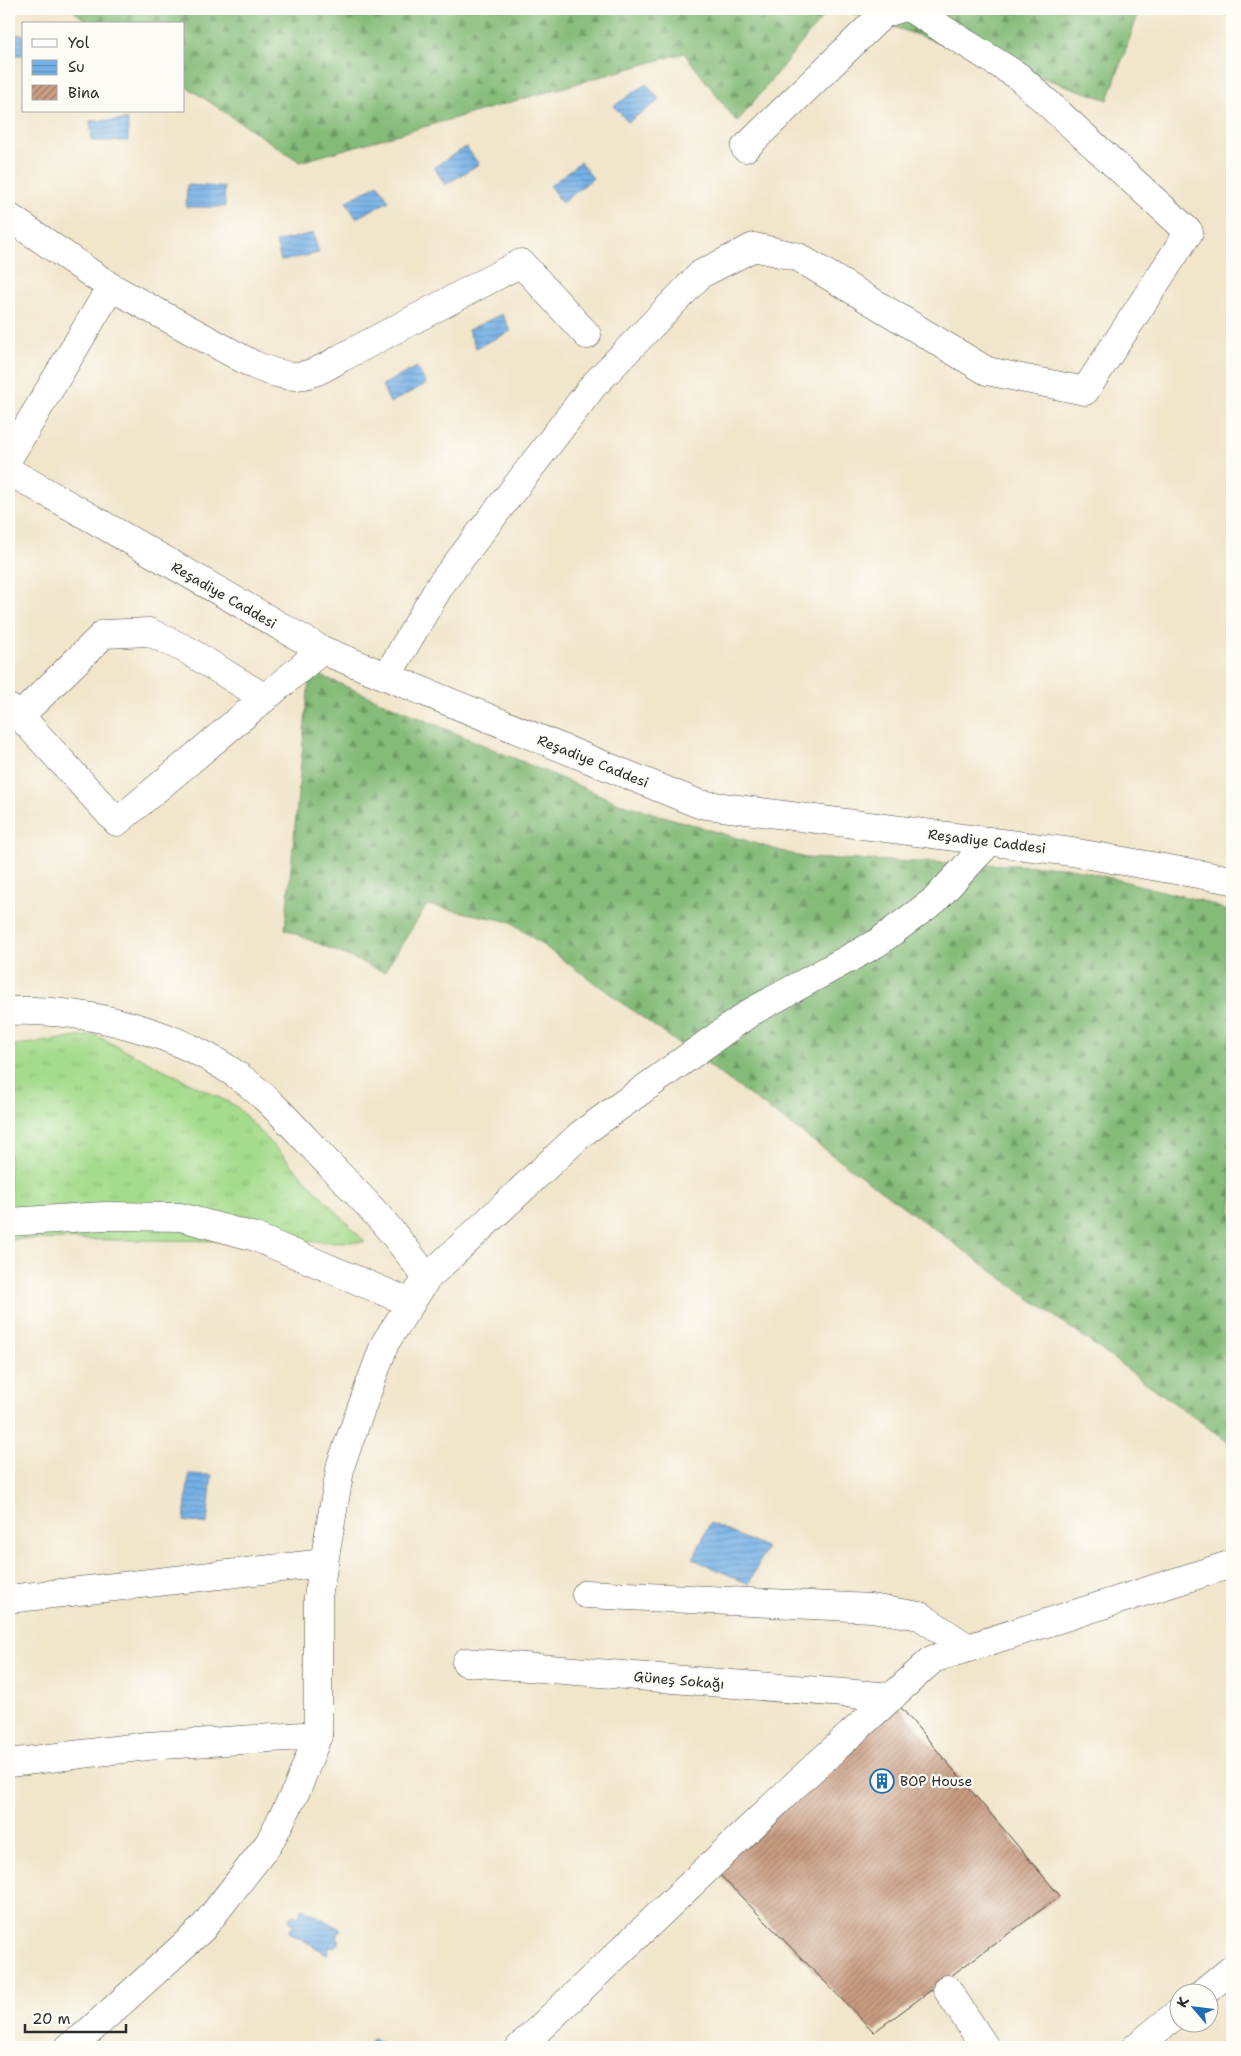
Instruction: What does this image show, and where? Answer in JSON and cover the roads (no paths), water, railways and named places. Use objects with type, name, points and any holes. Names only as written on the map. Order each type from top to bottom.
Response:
[{"type":"street","points":[[745,148],[882,14],[899,9]]},
{"type":"street","points":[[386,676],[441,584],[593,386],[701,274],[754,247],[798,257],[987,371],[1085,391],[1189,232],[1018,76],[911,9]]},
{"type":"street","points":[[9,217],[112,287],[254,366],[278,375],[300,376],[319,372],[349,354],[521,263],[587,334]]},
{"type":"street","points":[[9,457],[112,287]]},
{"type":"street","name":"Reşadiye Caddesi","points":[[9,472],[322,650],[699,804],[1072,852],[1232,880]]},
{"type":"street","points":[[266,698],[187,650],[149,632],[104,634],[14,712],[118,822],[266,698],[322,650]]},
{"type":"street","points":[[69,2047],[84,2036],[202,1929],[270,1843],[298,1787],[318,1735],[318,1597],[341,1464],[385,1343],[428,1278],[581,1134],[751,1012],[877,943],[934,900],[990,841]]},
{"type":"street","points":[[9,1011],[48,1012],[126,1024],[172,1040],[210,1058],[244,1081],[277,1108],[390,1230],[428,1278]]},
{"type":"street","points":[[9,1222],[104,1216],[181,1217],[255,1237],[411,1303]]},
{"type":"street","points":[[9,1599],[324,1563]]},
{"type":"street","points":[[520,2047],[794,1786],[933,1658],[1232,1564]]},
{"type":"street","points":[[586,1594],[871,1608],[920,1616],[968,1648]]},
{"type":"street","name":"Güneş Sokağı","points":[[466,1662],[892,1697]]},
{"type":"street","points":[[9,1762],[147,1746],[318,1735]]},
{"type":"street","points":[[1214,1984],[1232,1969]]},
{"type":"street","points":[[947,1989],[985,2047]]},
{"type":"street","points":[[1136,2047],[1168,2021]]},
{"type":"water","points":[[9,34],[22,35],[22,55],[9,55]]},
{"type":"water","points":[[646,84],[660,100],[628,122],[614,106]]},
{"type":"water","points":[[128,120],[128,141],[92,141],[90,121]]},
{"type":"water","points":[[466,147],[479,164],[445,185],[434,167]]},
{"type":"water","points":[[580,162],[593,178],[562,203],[550,186]]},
{"type":"water","points":[[378,184],[389,201],[356,218],[346,202]]},
{"type":"water","points":[[187,185],[224,187],[225,207],[186,207]]},
{"type":"water","points":[[313,233],[319,253],[281,261],[276,242]]},
{"type":"water","points":[[502,314],[511,331],[476,348],[468,330]]},
{"type":"water","points":[[417,367],[426,384],[390,403],[382,385]]},
{"type":"water","points":[[189,1474],[212,1475],[207,1524],[184,1521]]},
{"type":"water","points":[[710,1523],[766,1548],[749,1584],[693,1559]]},
{"type":"water","points":[[303,1908],[341,1929],[336,1937],[339,1940],[339,1944],[335,1948],[330,1947],[327,1954],[289,1932],[293,1925],[289,1920],[290,1917],[298,1916]]},
{"type":"water","points":[[373,2038],[388,2047],[359,2047],[367,2046]]},
{"type":"place","name":"BOP House","points":[[882,1781]]}]
